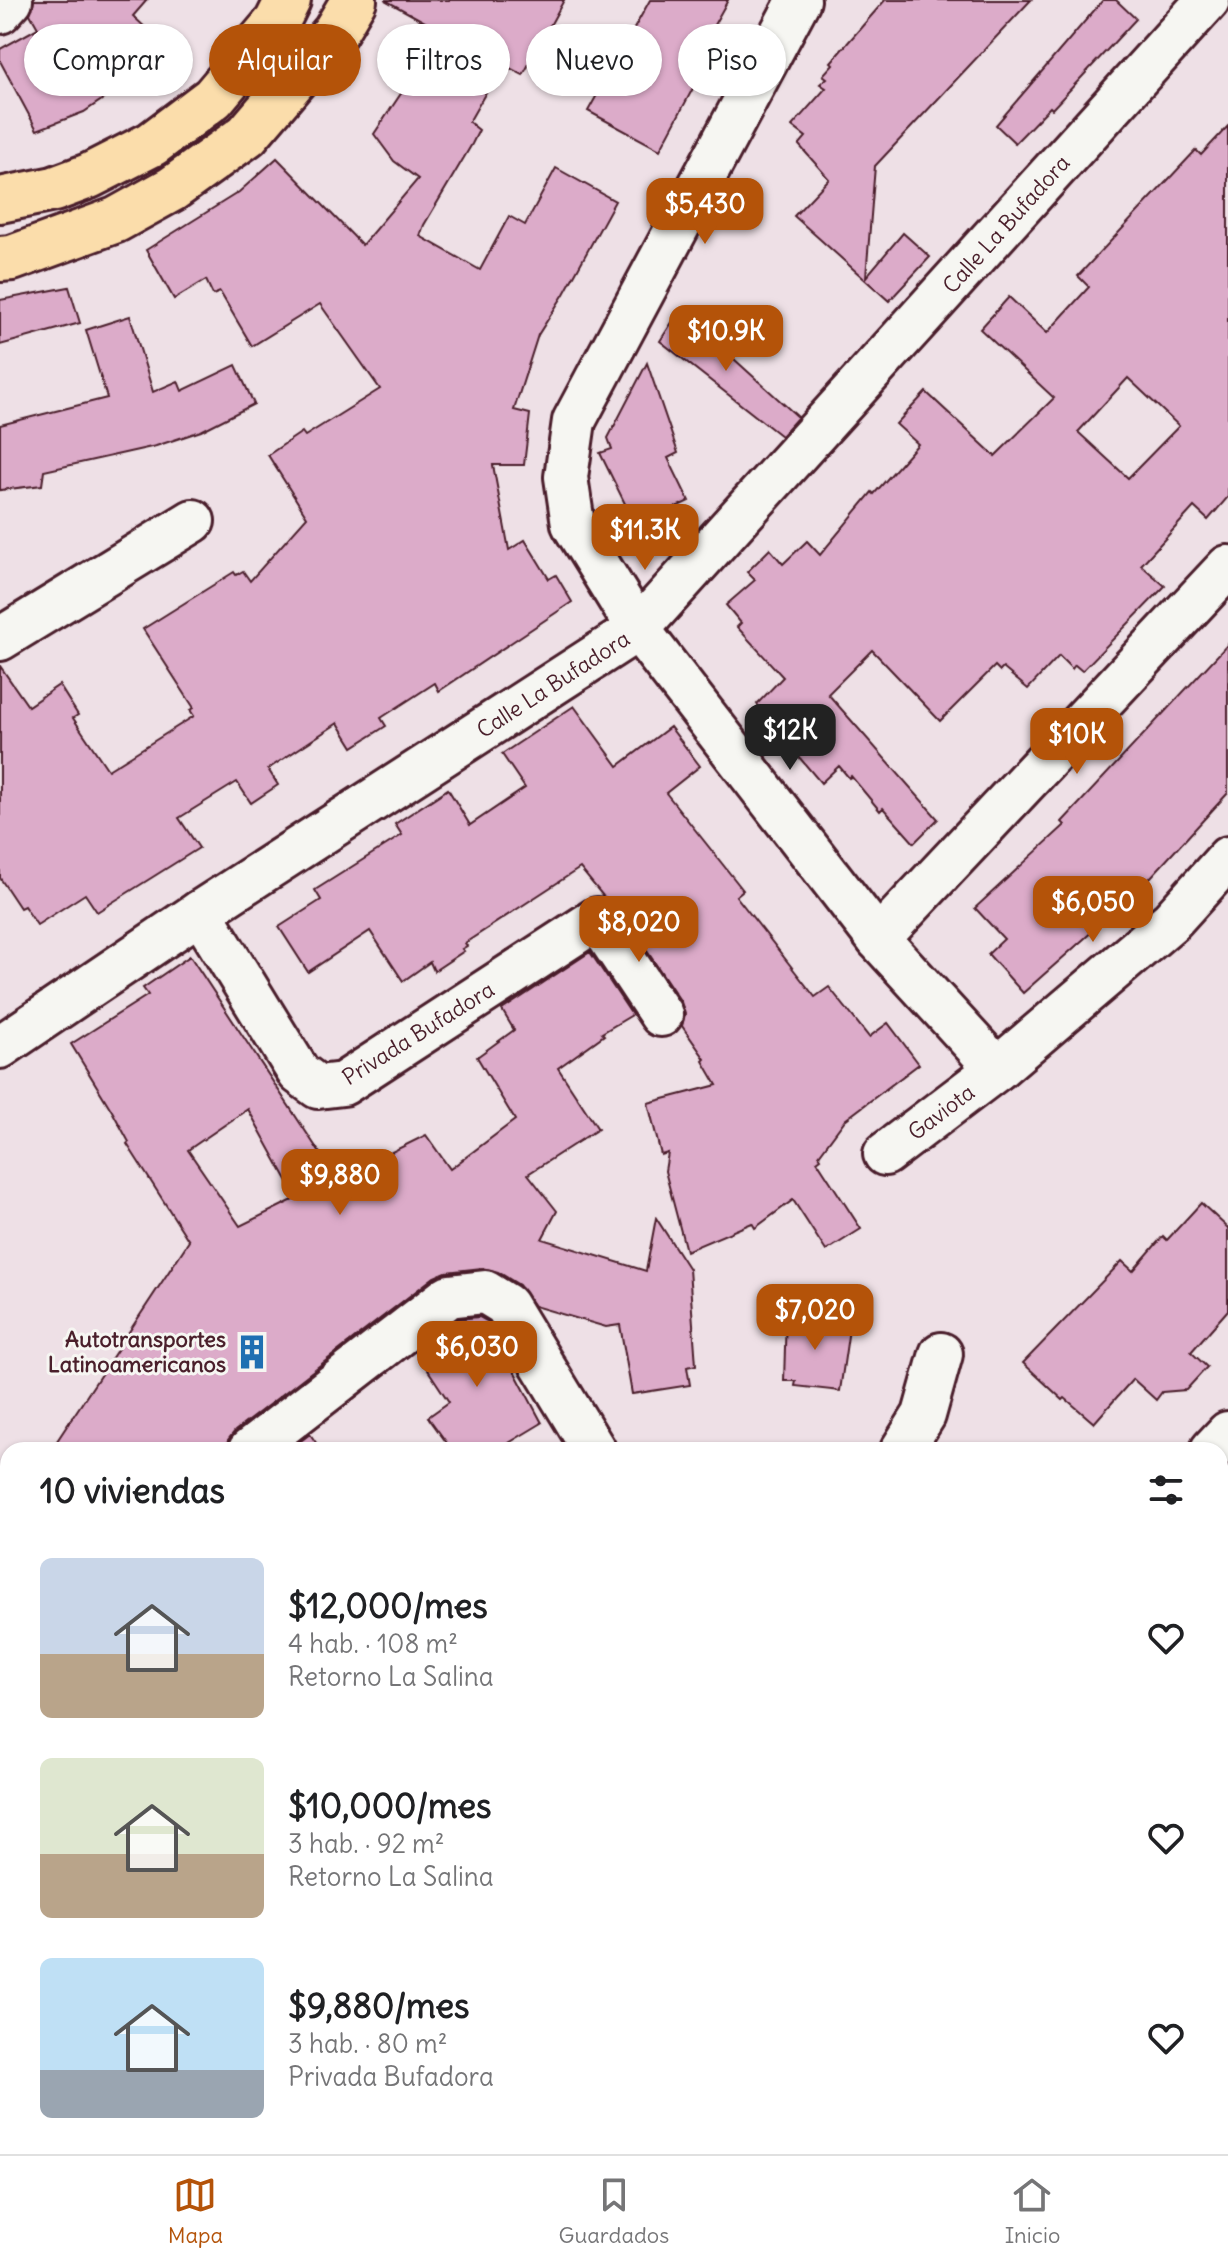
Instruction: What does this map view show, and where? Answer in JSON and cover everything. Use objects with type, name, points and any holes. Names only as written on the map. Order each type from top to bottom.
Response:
[{"type":"main road","points":[[0,200],[54,189],[89,176],[152,144],[213,98],[277,22],[288,0]]},
{"type":"main road","points":[[0,259],[12,258],[116,220],[172,189],[247,135],[335,32],[354,0]]},
{"type":"street","points":[[0,12],[11,0]]},
{"type":"street","points":[[799,0],[574,421],[566,477],[573,524],[638,629],[878,939],[997,1069]]},
{"type":"street","name":"Calle La Bufadora","points":[[0,1047],[200,912],[638,629],[1208,0]]},
{"type":"street","points":[[0,639],[193,521]]},
{"type":"street","points":[[878,939],[1228,567]]},
{"type":"street","name":"Gaviota","points":[[885,1154],[997,1069],[1171,921],[1228,858]]},
{"type":"street","name":"Privada Bufadora","points":[[200,912],[299,1073],[318,1087],[343,1084],[597,919],[661,1015]]},
{"type":"street","points":[[260,1442],[449,1296],[485,1292],[506,1305],[589,1442]]},
{"type":"street","points":[[907,1442],[924,1415],[941,1354]]},
{"type":"building","points":[[34,0],[147,0],[133,16],[142,24],[36,24],[30,14]]},
{"type":"building","points":[[385,0],[564,0],[551,24],[526,24],[526,70],[523,75],[510,68],[510,24],[429,24]]},
{"type":"building","points":[[650,0],[728,0],[715,24],[678,24],[678,96],[689,96],[660,150],[588,111],[596,96],[662,96],[662,24],[637,24]]},
{"type":"building","points":[[885,0],[1031,0],[875,166],[866,277],[903,233],[930,257],[889,301],[794,216],[829,179],[799,145],[806,137],[792,126],[826,88],[820,84],[827,78],[823,75],[833,64],[831,62]]},
{"type":"building","points":[[1103,0],[1116,0],[1136,19],[1052,109],[1050,107],[1015,143],[996,125]]},
{"type":"building","points":[[24,36],[24,96],[107,96],[84,112],[37,130],[0,61],[0,49]]},
{"type":"building","points":[[399,96],[484,96],[469,122],[479,130],[420,236],[480,270],[509,216],[525,225],[556,168],[615,201],[538,335],[514,410],[530,414],[524,465],[493,465],[509,550],[525,540],[549,579],[556,575],[572,602],[439,691],[435,683],[381,718],[386,726],[353,747],[338,723],[268,769],[278,785],[251,803],[237,782],[179,818],[199,848],[97,912],[85,894],[37,925],[24,906],[20,908],[0,878],[0,666],[28,706],[59,685],[78,715],[73,718],[108,770],[194,716],[190,710],[194,708],[143,629],[234,572],[236,575],[243,571],[250,581],[307,517],[268,455],[302,432],[305,436],[380,389],[320,304],[252,346],[220,292],[213,295],[206,280],[174,299],[146,250],[239,192],[277,158],[362,245],[418,179],[394,161],[374,134]]},
{"type":"building","points":[[1228,126],[1228,497],[1208,520],[1194,507],[1141,565],[1165,586],[1082,671],[1075,665],[1072,669],[1059,656],[1028,689],[1003,668],[1000,671],[995,666],[940,721],[872,650],[828,694],[938,819],[914,843],[839,766],[821,783],[782,737],[757,704],[783,677],[737,627],[741,623],[726,605],[755,580],[747,572],[770,549],[783,564],[807,541],[820,555],[872,492],[874,494],[918,444],[896,424],[926,392],[995,456],[1054,398],[980,329],[1009,297],[1047,333],[1089,287],[1078,276],[1196,150],[1201,155]],"holes":[[[1128,378],[1179,426],[1128,478],[1078,432]]]},
{"type":"building","points":[[69,287],[80,323],[0,345],[0,300]]},
{"type":"building","points":[[680,310],[798,417],[781,436],[660,341]]},
{"type":"building","points":[[130,316],[153,392],[178,381],[182,391],[236,365],[254,404],[201,431],[156,446],[44,471],[42,485],[0,490],[0,425],[107,398],[86,330]]},
{"type":"building","points":[[647,363],[678,453],[668,458],[689,501],[636,526],[600,453],[612,449],[608,438]]},
{"type":"building","points":[[1228,644],[1228,793],[1139,890],[1023,993],[988,954],[1004,939],[975,908],[1065,825],[1062,822]]},
{"type":"building","points":[[574,706],[618,766],[670,727],[700,766],[666,793],[743,890],[736,896],[815,997],[829,987],[869,1037],[888,1023],[919,1064],[845,1120],[819,1155],[821,1158],[817,1161],[861,1229],[826,1251],[793,1200],[755,1228],[752,1223],[686,1251],[665,1171],[668,1153],[661,1155],[648,1103],[717,1085],[703,1061],[705,1059],[682,1026],[685,1014],[681,1002],[617,906],[603,896],[580,868],[465,943],[464,951],[434,971],[430,962],[403,981],[370,931],[308,972],[279,927],[321,900],[315,890],[402,835],[395,824],[448,789],[470,825],[525,788],[502,754]]},
{"type":"building","points":[[590,952],[632,1015],[602,1033],[604,1035],[558,1068],[598,1129],[528,1174],[557,1211],[542,1239],[646,1271],[656,1218],[689,1269],[696,1365],[687,1367],[690,1385],[632,1394],[620,1325],[606,1327],[534,1306],[519,1285],[498,1272],[482,1268],[446,1272],[434,1277],[235,1431],[228,1442],[56,1442],[189,1241],[127,1144],[129,1142],[112,1111],[71,1044],[148,995],[143,988],[190,956],[337,1179],[426,1135],[450,1169],[515,1120],[477,1057],[514,1030],[502,1010]],"holes":[[[248,1109],[297,1198],[240,1226],[188,1150]]]},
{"type":"building","points":[[1201,1203],[1228,1228],[1228,1310],[1191,1352],[1207,1367],[1186,1390],[1162,1392],[1156,1400],[1133,1379],[1094,1423],[1065,1398],[1063,1400],[1023,1363],[1122,1261],[1133,1271],[1163,1236],[1167,1240]]},
{"type":"building","points":[[786,1314],[850,1322],[840,1391],[795,1386],[796,1381],[784,1381]]},
{"type":"building","points":[[479,1317],[488,1322],[542,1423],[510,1442],[446,1442],[428,1417],[449,1402],[416,1352],[458,1319]]},
{"type":"building","points":[[310,1434],[316,1442],[300,1442]]},
{"type":"place","name":"Autotransportes Latinoamericanos","points":[[252,1352]]}]
